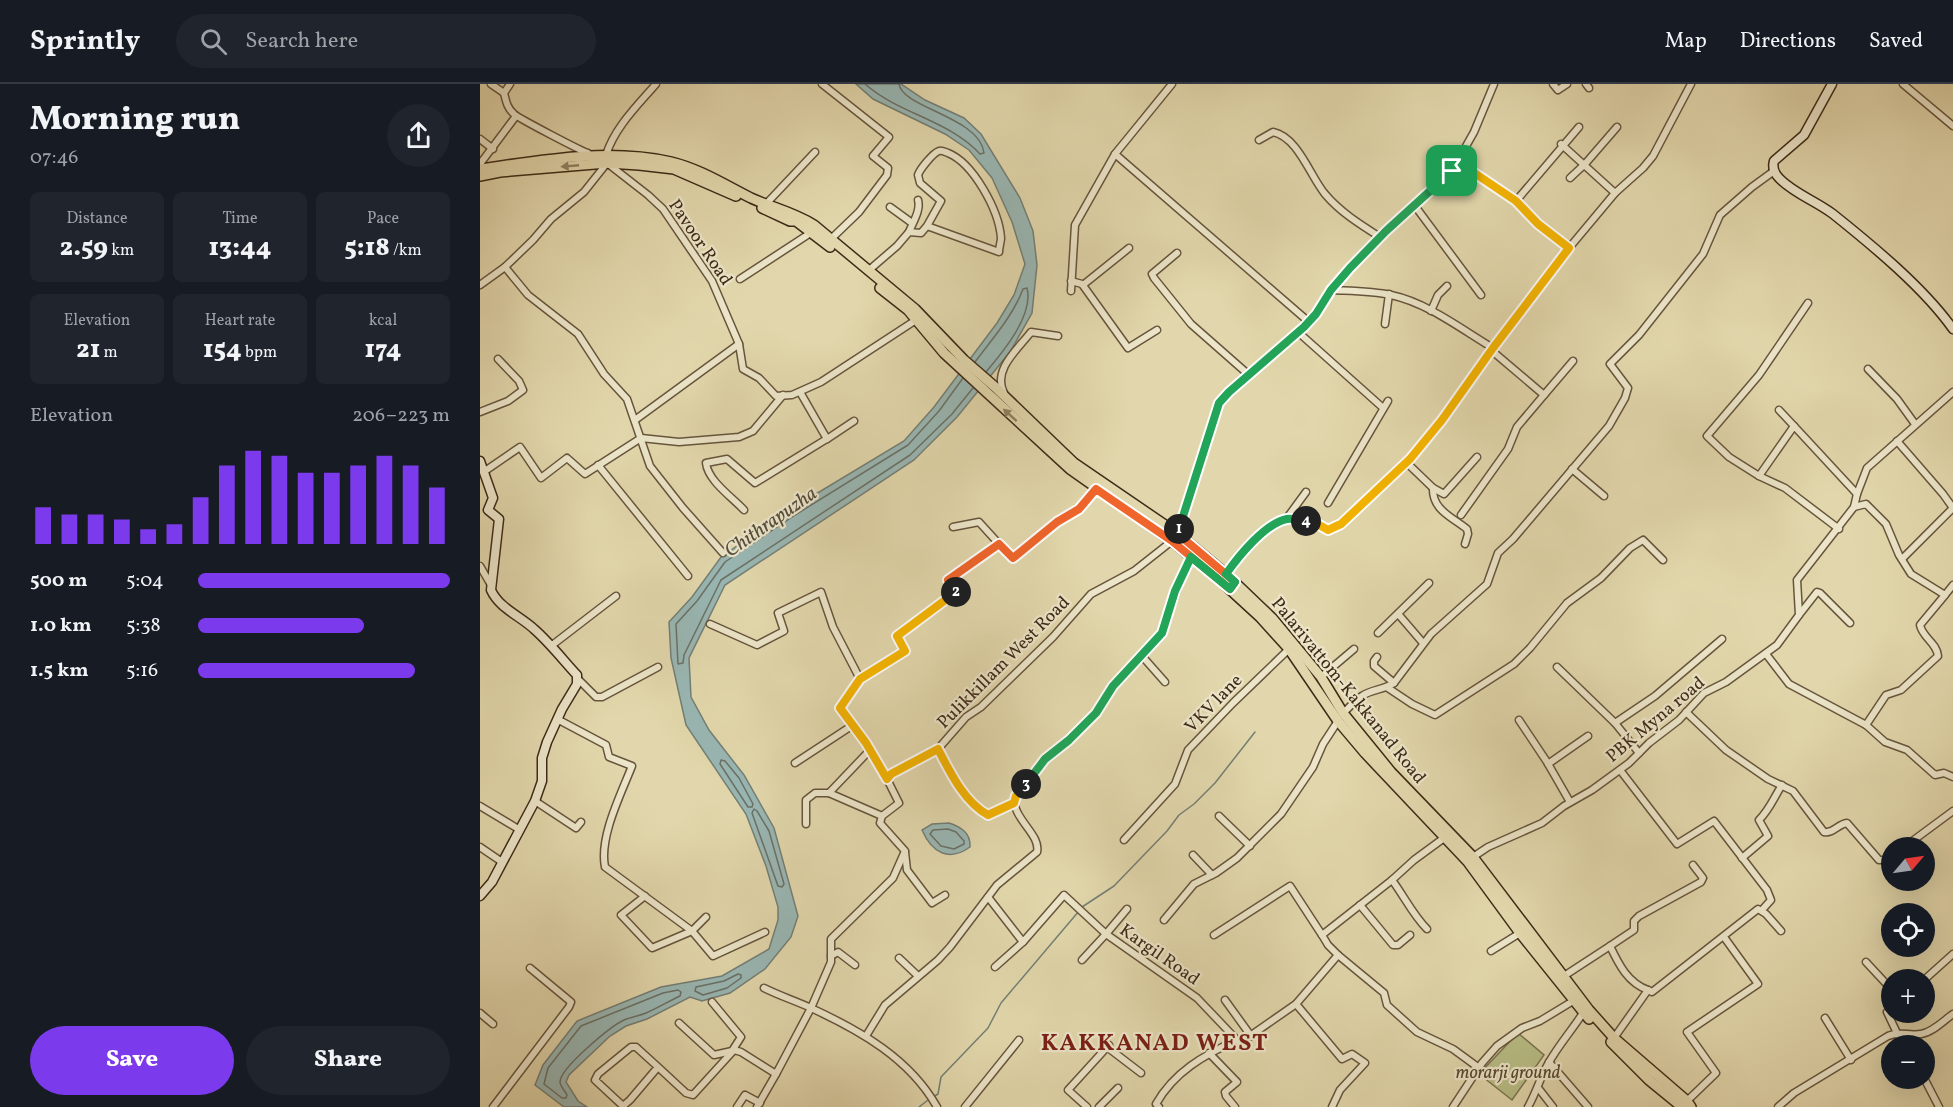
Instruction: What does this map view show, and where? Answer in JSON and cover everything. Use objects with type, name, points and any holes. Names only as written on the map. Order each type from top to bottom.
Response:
[{"type":"main road","points":[[1832,84],[1804,135],[1774,161],[1772,165],[1774,171],[1781,180],[1831,213],[1884,257],[1930,301],[1953,329]]},
{"type":"main road","points":[[480,176],[569,156],[671,162],[693,169],[766,204],[798,215],[814,225],[915,309],[989,395],[1070,469],[1096,489],[1175,538],[1191,557],[1232,586],[1289,649],[1341,717],[1365,753],[1468,862],[1583,1013],[1686,1105]]},
{"type":"main road","points":[[606,159],[674,169],[790,221],[796,221],[908,310],[962,364]]},
{"type":"main road","points":[[480,169],[533,165]]},
{"type":"main road","name":"Palarivattom-Kakkanad Road","points":[[962,364],[995,387],[1074,463],[1226,574],[1232,586],[1273,619],[1321,677],[1341,717],[1473,857],[1588,1010],[1654,1078]]},
{"type":"main road","points":[[480,460],[494,498],[488,510],[499,519],[491,585],[494,597],[500,604],[525,621],[551,646],[578,679],[557,719],[544,751],[542,782],[535,801],[492,882],[480,896]]},
{"type":"street","points":[[491,84],[504,93],[507,106],[516,116],[581,152],[606,159]]},
{"type":"street","points":[[504,93],[510,84]]},
{"type":"street","points":[[480,285],[505,267],[551,219],[584,192],[606,159],[610,142],[621,124],[656,84]]},
{"type":"street","points":[[822,84],[889,137],[873,156],[888,168],[887,175],[859,212],[831,240]]},
{"type":"street","points":[[1071,291],[1075,225],[1115,154],[1172,84]]},
{"type":"street","points":[[1175,538],[1219,403],[1309,322],[1331,290],[1380,237],[1452,171],[1474,132],[1494,84]]},
{"type":"street","points":[[1553,84],[1558,90],[1567,84]]},
{"type":"street","points":[[1226,574],[1243,552],[1270,526],[1287,519],[1314,522],[1328,530],[1341,524],[1406,462],[1442,420],[1492,349],[1569,248],[1615,193],[1648,162],[1691,84]]},
{"type":"street","points":[[1903,84],[1953,126]]},
{"type":"street","points":[[480,164],[516,116]]},
{"type":"street","points":[[1516,201],[1579,127]]},
{"type":"street","points":[[1570,178],[1586,164],[1617,127]]},
{"type":"street","points":[[1259,140],[1273,132],[1282,134],[1304,159],[1325,194],[1357,223],[1380,237]]},
{"type":"street","points":[[480,139],[493,149]]},
{"type":"street","points":[[1563,145],[1615,193]]},
{"type":"street","points":[[909,232],[921,233],[941,201],[920,183],[918,175],[920,169],[938,151],[942,150],[956,156],[985,192],[994,211],[1001,237],[999,252],[927,226]]},
{"type":"street","points":[[766,204],[815,152]]},
{"type":"street","points":[[1115,154],[1309,322]]},
{"type":"street","name":"Pavoor Road","points":[[606,159],[663,209],[712,281],[739,344],[743,369],[759,378],[776,396],[783,395]]},
{"type":"street","points":[[1458,162],[1516,201],[1538,224],[1569,248]]},
{"type":"street","points":[[1164,920],[1194,884],[1237,858],[1281,814],[1313,767],[1323,744],[1341,717],[1361,696],[1374,690],[1388,688],[1423,643],[1487,585],[1498,553],[1609,426],[1625,398],[1628,388],[1610,364],[1639,335],[1703,254],[1720,215],[1774,171]]},
{"type":"street","points":[[868,271],[897,246],[909,232],[918,212],[918,200]]},
{"type":"street","points":[[1415,206],[1480,295]]},
{"type":"street","points":[[890,207],[912,224]]},
{"type":"street","points":[[740,279],[812,232]]},
{"type":"street","points":[[1083,285],[1129,248]]},
{"type":"street","points":[[1177,253],[1152,274],[1154,278],[1191,324],[1249,375]]},
{"type":"street","points":[[505,267],[528,295],[578,334],[604,374],[627,399],[650,466],[723,553]]},
{"type":"street","points":[[1071,281],[1083,285],[1128,348],[1157,330]]},
{"type":"street","points":[[1431,311],[1438,295],[1447,286]]},
{"type":"street","points":[[1331,290],[1389,294],[1431,311],[1492,349],[1544,395]]},
{"type":"street","points":[[1385,324],[1389,294]]},
{"type":"street","points":[[1808,303],[1759,375],[1707,436],[1729,458],[1785,488],[1839,529]]},
{"type":"street","points":[[484,471],[520,447],[542,478],[567,458],[585,474],[641,438],[679,442],[739,437],[753,431],[783,395],[792,395],[821,382],[916,320]]},
{"type":"street","points":[[1007,399],[1000,385],[1000,376],[1009,360],[1031,332],[1058,336]]},
{"type":"street","points":[[1298,332],[1382,407]]},
{"type":"street","points":[[635,420],[739,344]]},
{"type":"street","points":[[480,412],[508,401],[523,390],[519,381],[498,359]]},
{"type":"street","points":[[1461,515],[1508,449],[1517,428],[1573,361]]},
{"type":"street","points":[[1868,369],[1897,399],[1915,424]]},
{"type":"street","points":[[800,392],[826,439]]},
{"type":"street","points":[[1799,615],[1797,580],[1854,507],[1867,468],[1953,392]]},
{"type":"street","points":[[1328,504],[1382,407],[1388,401]]},
{"type":"street","points":[[1779,410],[1857,494]]},
{"type":"street","points":[[744,510],[714,479],[706,468],[706,463],[727,459],[754,484],[854,421]]},
{"type":"street","points":[[1759,476],[1794,426]]},
{"type":"street","points":[[1897,441],[1953,508],[1902,559]]},
{"type":"street","points":[[1406,462],[1433,488],[1444,494],[1477,457]]},
{"type":"street","points":[[598,465],[688,576]]},
{"type":"street","points":[[1572,469],[1604,496]]},
{"type":"street","points":[[1433,488],[1433,497],[1438,507],[1467,529],[1465,544]]},
{"type":"street","points":[[953,527],[980,522],[1013,558],[1057,522],[1079,509],[1096,489]]},
{"type":"street","points":[[1287,519],[1306,492]]},
{"type":"street","points":[[1854,507],[1866,504],[1886,524],[1911,574],[1945,595]]},
{"type":"street","name":"Pulikkillam West Road","points":[[887,779],[891,774],[938,749],[966,717],[981,707],[1053,637],[1091,594],[1134,571],[1175,538]]},
{"type":"street","points":[[1388,688],[1434,715],[1514,664],[1567,603],[1600,578],[1630,548],[1643,540],[1663,560]]},
{"type":"street","points":[[945,895],[932,903],[907,870],[905,851],[880,823],[882,816],[899,803],[870,750],[840,708],[860,679],[905,651],[897,636],[957,593],[948,580],[999,544]]},
{"type":"street","points":[[866,1036],[885,1005],[948,949],[999,882],[1037,852],[1038,844],[1018,816],[1014,803],[1016,796],[1045,759],[1090,720],[1113,686],[1164,629],[1175,591],[1191,557]]},
{"type":"street","points":[[480,567],[491,585]]},
{"type":"street","points":[[1378,633],[1399,615],[1429,583]]},
{"type":"street","points":[[1866,725],[1886,695],[1901,690],[1938,656],[1937,649],[1921,630],[1920,625],[1953,585]]},
{"type":"street","points":[[710,624],[757,645],[784,631],[778,613],[821,592],[833,627],[860,679]]},
{"type":"street","name":"PBK Myna road","points":[[1473,857],[1488,847],[1542,823],[1620,770],[1686,712],[1704,693],[1726,682],[1777,645],[1817,592],[1820,592],[1850,622]]},
{"type":"street","points":[[551,646],[616,596]]},
{"type":"street","points":[[1399,615],[1423,643]]},
{"type":"street","points":[[1615,723],[1655,696],[1722,639]]},
{"type":"street","name":"VKV lane","points":[[1124,840],[1175,784],[1188,750],[1289,649]]},
{"type":"street","points":[[1321,677],[1354,649]]},
{"type":"street","points":[[1766,654],[1789,684],[1866,725],[1885,742],[1907,750],[1935,775],[1944,773],[1953,776]]},
{"type":"street","points":[[1142,656],[1165,682]]},
{"type":"street","points":[[1377,657],[1374,660],[1374,666],[1394,682]]},
{"type":"street","points":[[578,679],[596,697],[602,697],[658,667]]},
{"type":"street","points":[[1557,667],[1615,723],[1639,753]]},
{"type":"street","points":[[1686,712],[1726,750],[1768,778],[1793,791],[1824,832],[1830,832],[1842,824],[1847,824],[1881,860]]},
{"type":"street","points":[[557,719],[606,745],[609,757],[633,766],[616,807],[603,855],[605,867],[692,931],[712,956],[765,932]]},
{"type":"street","points":[[1519,720],[1570,802]]},
{"type":"street","points":[[795,763],[853,726]]},
{"type":"street","points":[[1548,764],[1588,736]]},
{"type":"street","points":[[938,749],[953,777],[982,812],[990,815],[1014,803]]},
{"type":"street","points":[[829,793],[870,750]]},
{"type":"street","points":[[1610,946],[1628,977],[1638,986],[1652,992],[1758,909],[1762,910],[1771,900],[1767,890],[1714,821],[1677,844],[1620,770]]},
{"type":"street","points":[[1742,858],[1768,837],[1759,820],[1770,809],[1782,785]]},
{"type":"street","points":[[806,824],[806,800],[815,793],[829,793],[882,816]]},
{"type":"street","points":[[535,801],[576,828],[581,822]]},
{"type":"street","points":[[480,807],[520,830]]},
{"type":"street","points":[[1918,837],[1953,811]]},
{"type":"street","points":[[1219,816],[1250,846]]},
{"type":"street","points":[[1322,935],[1444,838]]},
{"type":"street","points":[[480,847],[502,862]]},
{"type":"street","points":[[737,1107],[745,1095],[759,1105],[811,1008],[831,962],[831,939],[893,878],[905,851]]},
{"type":"street","points":[[1193,855],[1212,875]]},
{"type":"street","points":[[1564,976],[1634,930],[1634,921],[1639,916],[1701,882],[1703,878],[1693,865]]},
{"type":"street","points":[[1392,880],[1427,929]]},
{"type":"street","points":[[1214,935],[1290,886],[1328,945],[1383,993],[1387,1005],[1417,1032],[1454,1049],[1479,1068]]},
{"type":"street","name":"Kargil Road","points":[[1023,942],[1064,895],[1106,934],[1197,998],[1237,1040]]},
{"type":"street","points":[[645,896],[621,915],[652,948],[692,931],[706,917]]},
{"type":"street","points":[[988,897],[1023,942],[995,967]]},
{"type":"street","points":[[1360,905],[1393,945],[1398,945],[1410,935]]},
{"type":"street","points":[[1082,960],[1126,909]]},
{"type":"street","points":[[1762,910],[1781,931]]},
{"type":"street","points":[[1491,951],[1520,933]]},
{"type":"street","points":[[1686,1105],[1716,1073],[1687,1032],[1758,984],[1724,937]]},
{"type":"street","points":[[831,956],[838,952],[855,965]]},
{"type":"street","points":[[1935,970],[1953,954]]},
{"type":"street","points":[[1159,1107],[1156,1104],[1162,1093],[1181,1072],[1209,1053],[1237,1040],[1240,1043],[1296,1004],[1338,955]]},
{"type":"street","points":[[899,958],[918,976]]},
{"type":"street","points":[[1866,962],[1881,978]]},
{"type":"street","points":[[493,1107],[569,1007],[570,1002],[531,968]]},
{"type":"street","points":[[764,988],[811,1008],[866,1036],[895,1057],[917,1077],[938,1107]]},
{"type":"street","points":[[1614,1038],[1648,990]]},
{"type":"street","points":[[1225,1000],[1251,1036]]},
{"type":"street","points":[[1454,1107],[1479,1068],[1502,1042],[1573,1001]]},
{"type":"street","points":[[658,1067],[623,1106],[595,1080],[598,1074],[631,1047],[636,1047],[658,1067],[686,1093],[693,1095],[732,1051],[741,1036],[712,1002]]},
{"type":"street","points":[[1296,1004],[1342,1059],[1352,1054],[1365,1063],[1340,1090],[1332,1107]]},
{"type":"street","points":[[480,1013],[493,1024]]},
{"type":"street","points":[[1528,1107],[1539,1089],[1543,1073],[1549,1062],[1583,1013]]},
{"type":"street","points":[[1778,1107],[1794,1093],[1897,1033],[1928,1032],[1953,1014]]},
{"type":"street","points":[[1825,1018],[1851,1060]]},
{"type":"street","points":[[679,1023],[714,1055],[732,1051],[741,1052],[776,1074]]},
{"type":"street","points":[[1892,1023],[1897,1033]]},
{"type":"street","points":[[965,1107],[1019,1040]]},
{"type":"street","points":[[1087,1107],[1068,1090],[1108,1046],[1141,1073]]},
{"type":"street","points":[[1209,1053],[1237,1082],[1225,1092],[1235,1107]]},
{"type":"street","points":[[1549,1062],[1588,1107]]},
{"type":"street","points":[[1099,1107],[1118,1088]]},
{"type":"street","points":[[1539,1089],[1553,1107]]},
{"type":"street","points":[[1930,1089],[1939,1107]]},
{"type":"green space","name":"morarji ground","points":[[1518,1033],[1544,1055],[1512,1100],[1479,1074]]},
{"type":"water","points":[[856,84],[901,84],[925,100],[964,118],[981,134],[1020,198],[1033,231],[1037,265],[1032,313],[1010,352],[957,417],[914,460],[725,585],[689,658],[691,697],[709,730],[744,775],[774,828],[798,916],[791,937],[765,969],[730,993],[702,1001],[690,997],[647,1019],[626,1026],[610,1036],[569,1075],[566,1082],[578,1101],[587,1107],[564,1107],[535,1085],[543,1065],[577,1021],[661,987],[722,976],[769,949],[778,920],[778,907],[766,866],[746,814],[686,725],[671,658],[669,622],[692,597],[721,557],[791,509],[904,441],[934,407],[997,323],[1014,295],[1025,264],[1012,222],[992,178],[969,150],[945,134],[873,99]]},
{"type":"water","points":[[949,823],[964,831],[969,838],[970,847],[955,854],[942,853],[931,844],[922,830],[932,824]]},
{"type":"waterway","points":[[1082,907],[1114,886],[1167,831],[1179,815],[1215,783],[1255,732]]},
{"type":"waterway","points":[[933,1097],[938,1094],[941,1077],[988,1028],[1001,1003],[1079,911]]},
{"type":"waterway","points":[[919,1107],[928,1100]]},
{"type":"district","name":"KAKKANAD WEST","points":[[1155,1042]]},
{"type":"route","points":[[1452,171],[1386,231],[1350,268],[1304,327],[1219,403],[1178,534],[1235,582],[1230,589],[1172,541],[1096,489],[1079,509],[1057,522],[1013,558],[999,544],[948,580],[957,593],[897,636],[905,651],[860,679],[840,708],[866,743],[887,779],[891,774],[938,749],[953,777],[982,812],[990,815],[1014,803],[1014,799],[1033,772],[1054,750],[1069,740],[1090,720],[1113,686],[1162,633],[1172,608],[1175,591],[1191,557],[1230,589],[1235,582],[1226,574],[1243,552],[1270,526],[1287,519],[1314,522],[1328,530],[1341,524],[1410,459],[1442,420],[1569,248],[1538,224],[1516,201],[1458,162],[1452,171]]},
{"type":"water label","name":"Chithrapuzha","points":[[770,521]]}]
